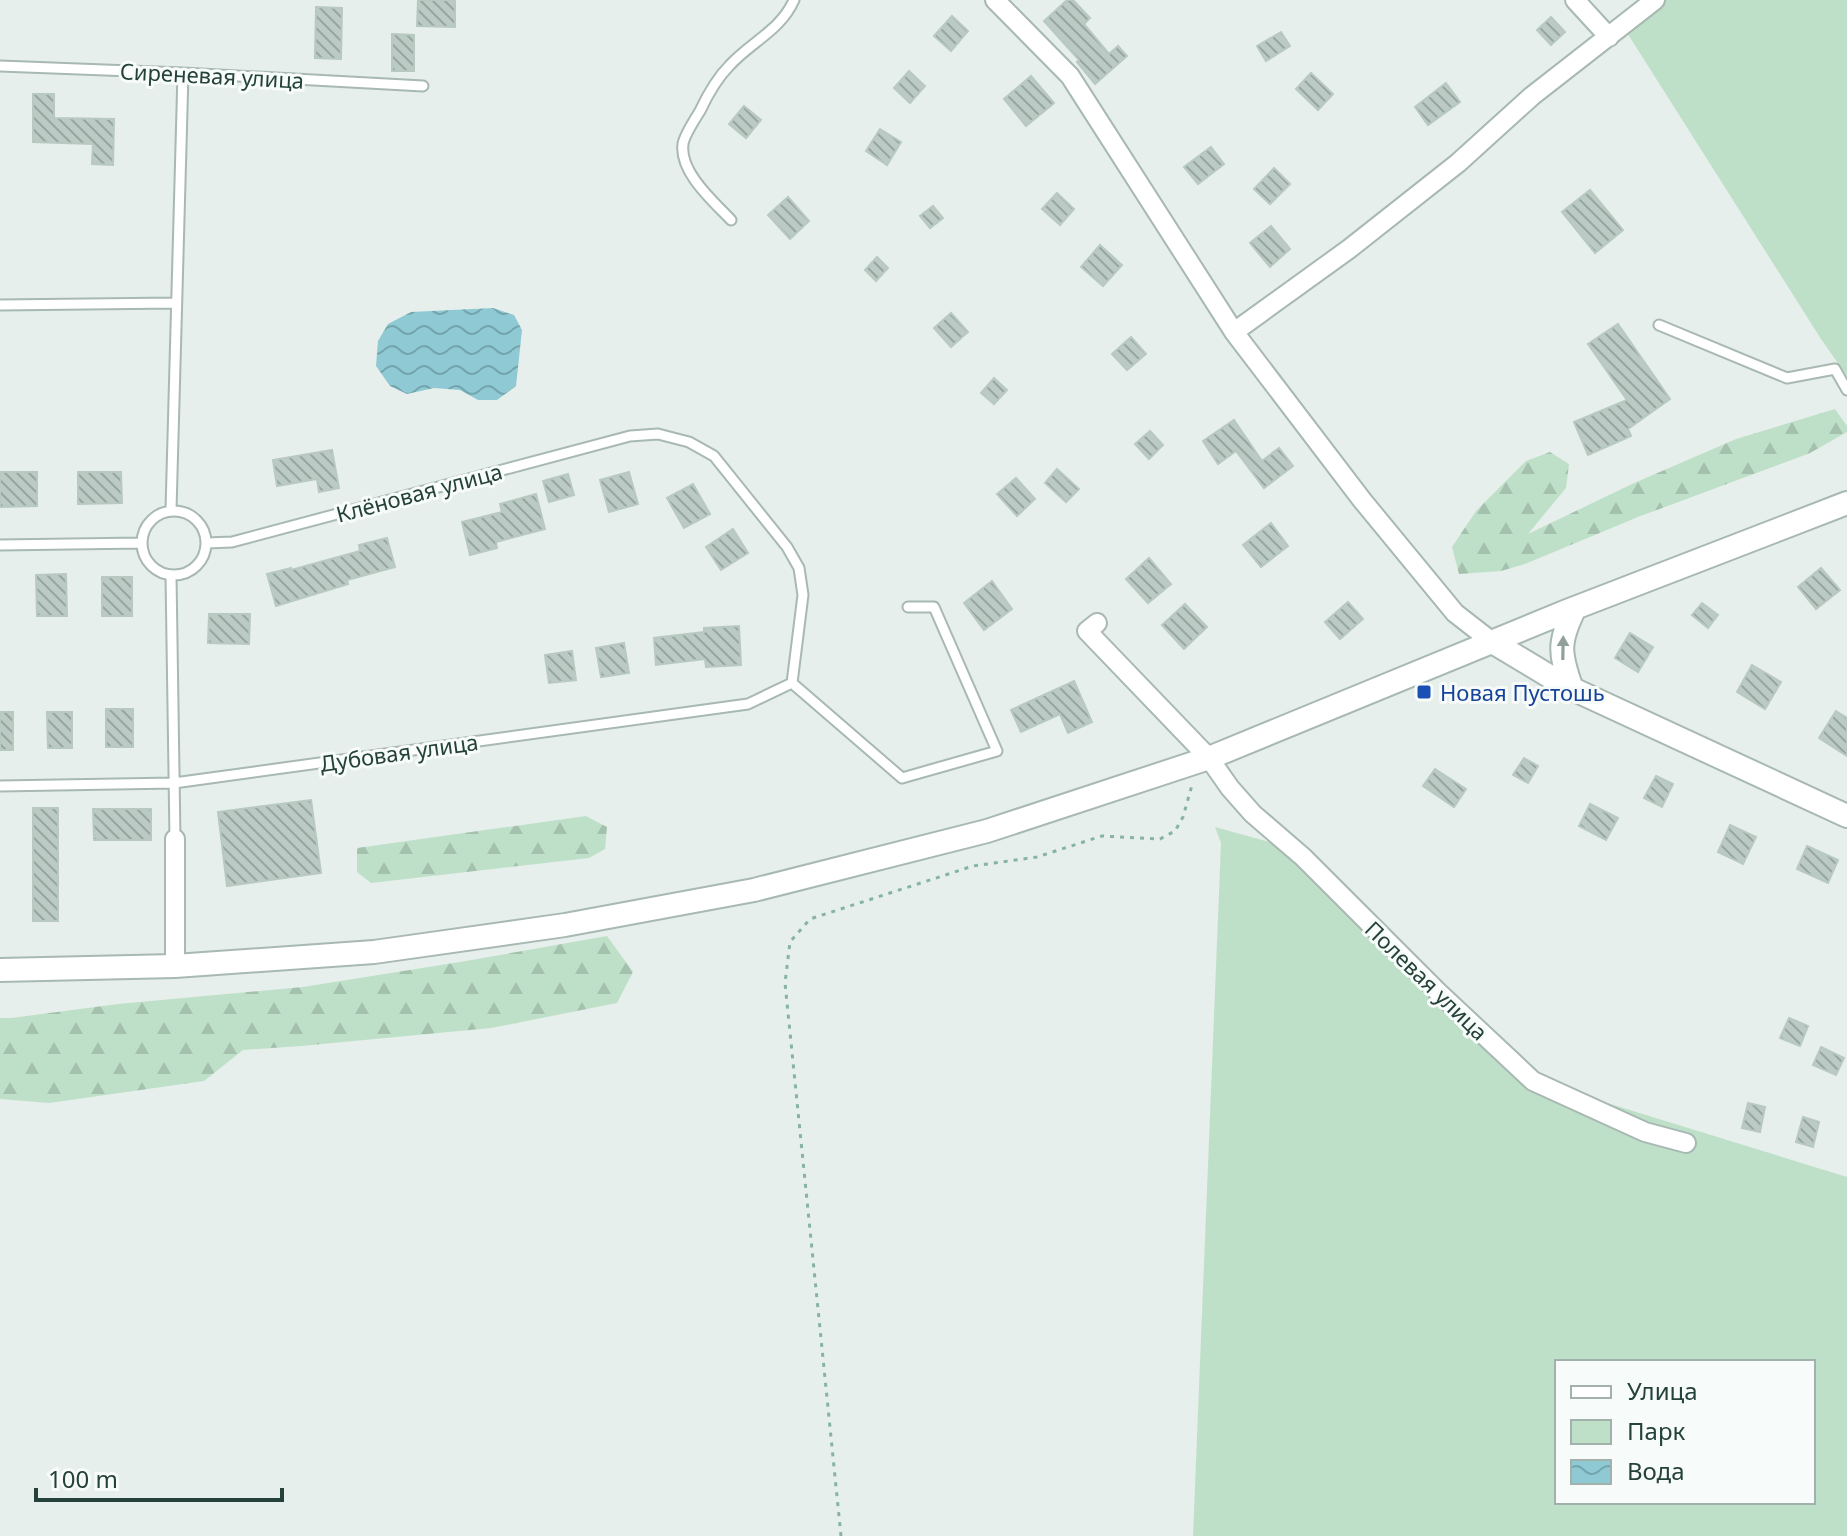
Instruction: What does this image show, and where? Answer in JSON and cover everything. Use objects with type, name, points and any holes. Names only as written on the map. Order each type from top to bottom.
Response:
[{"type":"street","points":[[995,0],[1070,76],[1234,332],[1362,500],[1455,613],[1491,641],[1572,689],[1847,816]]},
{"type":"street","points":[[1575,0],[1609,37]]},
{"type":"street","points":[[1234,332],[1349,249],[1458,163],[1532,96],[1655,0]]},
{"type":"street","points":[[0,970],[175,966],[374,952],[565,925],[754,890],[987,831],[1204,760],[1491,641],[1847,503]]},
{"type":"street","points":[[1572,689],[1561,648],[1563,633],[1575,608]]},
{"type":"street","name":"Полевая улица","points":[[1097,623],[1087,631],[1253,814],[1303,857],[1438,992],[1533,1081],[1645,1132],[1686,1143]]},
{"type":"street","points":[[175,839],[175,966]]},
{"type":"lane","points":[[731,220],[695,181],[685,159],[683,143],[702,106],[729,65],[768,34],[789,11],[794,0]]},
{"type":"lane","name":"Сиреневая улица","points":[[0,66],[423,86]]},
{"type":"lane","points":[[171,510],[183,73]]},
{"type":"lane","points":[[0,305],[175,303]]},
{"type":"lane","points":[[1659,325],[1787,378],[1835,369],[1847,390]]},
{"type":"lane","name":"Клёновая улица","points":[[207,543],[232,542],[630,436],[658,434],[689,442],[714,456],[787,547],[799,568],[803,595],[792,683]]},
{"type":"lane","points":[[171,510],[184,512],[196,519],[204,529],[207,543],[204,556],[196,567],[184,574],[171,575],[159,572],[150,565],[143,555],[141,543],[143,531],[150,520],[159,513],[171,510]]},
{"type":"lane","points":[[0,545],[141,543]]},
{"type":"lane","points":[[171,575],[175,839]]},
{"type":"lane","points":[[792,683],[902,778],[997,751],[934,607],[908,607]]},
{"type":"lane","name":"Дубовая улица","points":[[0,786],[174,783],[748,704],[792,683]]},
{"type":"path","points":[[841,1536],[785,983],[790,942],[810,919],[973,866],[1037,857],[1102,836],[1160,839],[1175,831],[1183,817],[1204,760]]},
{"type":"green space","points":[[1662,0],[1847,0],[1847,376],[1624,28]]},
{"type":"green space","points":[[1835,409],[1847,426],[1847,432],[1810,453],[1638,517],[1525,564],[1501,571],[1459,574],[1452,547],[1476,511],[1526,461],[1550,452],[1569,464],[1566,488],[1528,534],[1736,439]]},
{"type":"green space","points":[[586,816],[607,827],[605,849],[589,858],[371,883],[357,872],[357,848]]},
{"type":"green space","points":[[1215,827],[1280,845],[1542,1083],[1847,1177],[1847,1536],[1193,1536],[1221,843]]},
{"type":"green space","points":[[607,936],[633,972],[617,1003],[491,1028],[243,1050],[204,1081],[49,1103],[0,1099],[0,1018],[303,987]]},
{"type":"water","points":[[493,308],[514,315],[522,330],[516,386],[497,400],[478,400],[460,390],[434,388],[407,394],[390,386],[376,366],[378,341],[388,324],[411,312]]},
{"type":"building","points":[[418,0],[455,0],[455,27],[417,26]]},
{"type":"building","points":[[1067,0],[1073,0],[1090,18],[1084,24],[1109,54],[1118,46],[1127,56],[1095,84],[1077,62],[1079,60],[1044,21]]},
{"type":"building","points":[[316,7],[342,8],[341,59],[315,58]]},
{"type":"building","points":[[952,16],[968,31],[951,51],[934,36]]},
{"type":"building","points":[[1551,17],[1565,32],[1551,45],[1537,30]]},
{"type":"building","points":[[1281,32],[1290,46],[1266,61],[1257,46]]},
{"type":"building","points":[[392,34],[414,35],[414,71],[392,71]]},
{"type":"building","points":[[909,71],[925,86],[910,103],[894,88]]},
{"type":"building","points":[[1311,73],[1333,94],[1318,110],[1296,89]]},
{"type":"building","points":[[1031,76],[1054,103],[1026,126],[1004,99]]},
{"type":"building","points":[[1446,83],[1460,102],[1428,125],[1415,107]]},
{"type":"building","points":[[33,94],[54,94],[54,118],[114,119],[113,165],[92,164],[93,144],[33,142]]},
{"type":"building","points":[[744,106],[761,120],[746,138],[729,124]]},
{"type":"building","points":[[880,129],[901,142],[887,165],[866,151]]},
{"type":"building","points":[[1211,147],[1224,164],[1198,184],[1184,167]]},
{"type":"building","points":[[1274,168],[1290,184],[1270,204],[1254,189]]},
{"type":"building","points":[[1590,190],[1623,230],[1595,253],[1562,212]]},
{"type":"building","points":[[1057,193],[1074,209],[1060,225],[1042,209]]},
{"type":"building","points":[[788,197],[809,221],[790,239],[768,215]]},
{"type":"building","points":[[933,206],[943,218],[930,228],[920,216]]},
{"type":"building","points":[[1271,226],[1290,249],[1270,267],[1250,243]]},
{"type":"building","points":[[1100,245],[1122,265],[1103,286],[1081,267]]},
{"type":"building","points":[[877,257],[888,268],[876,281],[865,270]]},
{"type":"building","points":[[951,313],[968,332],[951,347],[934,328]]},
{"type":"building","points":[[1618,324],[1670,399],[1628,429],[1631,436],[1588,455],[1574,422],[1627,400],[1588,344]]},
{"type":"building","points":[[1131,337],[1146,354],[1127,370],[1112,354]]},
{"type":"building","points":[[994,378],[1007,390],[994,404],[981,393]]},
{"type":"building","points":[[1234,420],[1262,461],[1279,448],[1293,466],[1264,488],[1236,451],[1218,464],[1203,441]]},
{"type":"building","points":[[1150,431],[1163,445],[1149,459],[1135,444]]},
{"type":"building","points":[[332,450],[339,488],[319,492],[317,479],[277,486],[273,460]]},
{"type":"building","points":[[1057,469],[1079,489],[1066,502],[1045,483]]},
{"type":"building","points":[[0,472],[37,472],[37,506],[0,507]]},
{"type":"building","points":[[78,472],[121,472],[122,503],[78,504]]},
{"type":"building","points":[[629,472],[638,504],[609,512],[600,480]]},
{"type":"building","points":[[568,474],[574,495],[549,502],[543,481]]},
{"type":"building","points":[[1016,478],[1035,499],[1017,516],[997,494]]},
{"type":"building","points":[[693,484],[710,514],[684,528],[667,498]]},
{"type":"building","points":[[536,494],[545,529],[496,542],[497,548],[470,555],[462,522],[502,512],[500,504]]},
{"type":"building","points":[[1271,523],[1288,546],[1261,567],[1243,545]]},
{"type":"building","points":[[733,529],[748,553],[721,570],[706,547]]},
{"type":"building","points":[[387,538],[395,567],[347,580],[348,584],[276,606],[267,574],[360,551],[359,545]]},
{"type":"building","points":[[1149,558],[1171,584],[1148,603],[1126,579]]},
{"type":"building","points":[[1821,568],[1840,590],[1816,609],[1798,587]]},
{"type":"building","points":[[66,574],[67,616],[37,616],[36,575]]},
{"type":"building","points":[[102,577],[132,577],[132,616],[102,616]]},
{"type":"building","points":[[992,581],[1012,609],[984,630],[964,603]]},
{"type":"building","points":[[1348,602],[1363,619],[1340,639],[1325,622]]},
{"type":"building","points":[[1702,603],[1718,615],[1708,628],[1692,615]]},
{"type":"building","points":[[1185,604],[1207,627],[1184,649],[1162,625]]},
{"type":"building","points":[[209,614],[250,614],[249,644],[208,643]]},
{"type":"building","points":[[739,626],[741,665],[706,667],[705,659],[656,665],[654,638],[704,632],[704,628]]},
{"type":"building","points":[[1630,633],[1653,647],[1638,672],[1615,658]]},
{"type":"building","points":[[624,643],[629,673],[601,677],[596,648]]},
{"type":"building","points":[[572,651],[576,680],[549,683],[545,655]]},
{"type":"building","points":[[1752,665],[1781,682],[1765,709],[1737,692]]},
{"type":"building","points":[[1074,681],[1092,722],[1068,733],[1060,714],[1021,732],[1011,710]]},
{"type":"building","points":[[106,709],[133,709],[133,747],[106,747]]},
{"type":"building","points":[[1836,711],[1847,718],[1847,756],[1819,738]]},
{"type":"building","points":[[0,712],[13,712],[13,750],[0,750]]},
{"type":"building","points":[[47,712],[72,712],[72,748],[48,748]]},
{"type":"building","points":[[1524,758],[1538,766],[1528,783],[1513,775]]},
{"type":"building","points":[[1435,769],[1466,789],[1454,807],[1423,786]]},
{"type":"building","points":[[1656,776],[1673,784],[1662,807],[1644,798]]},
{"type":"building","points":[[311,800],[321,873],[227,886],[218,812]]},
{"type":"building","points":[[1590,804],[1618,818],[1606,840],[1579,826]]},
{"type":"building","points":[[33,808],[58,808],[58,921],[33,921]]},
{"type":"building","points":[[93,809],[151,809],[151,840],[94,840]]},
{"type":"building","points":[[1730,825],[1756,837],[1743,864],[1718,852]]},
{"type":"building","points":[[1807,846],[1838,860],[1828,883],[1797,869]]},
{"type":"building","points":[[1789,1018],[1808,1026],[1800,1046],[1780,1038]]},
{"type":"building","points":[[1821,1047],[1844,1058],[1836,1075],[1813,1065]]},
{"type":"building","points":[[1748,1103],[1765,1107],[1760,1132],[1742,1128]]},
{"type":"building","points":[[1803,1117],[1819,1122],[1813,1147],[1796,1142]]},
{"type":"place","name":"Новая Пустошь","points":[[1424,692]]}]
